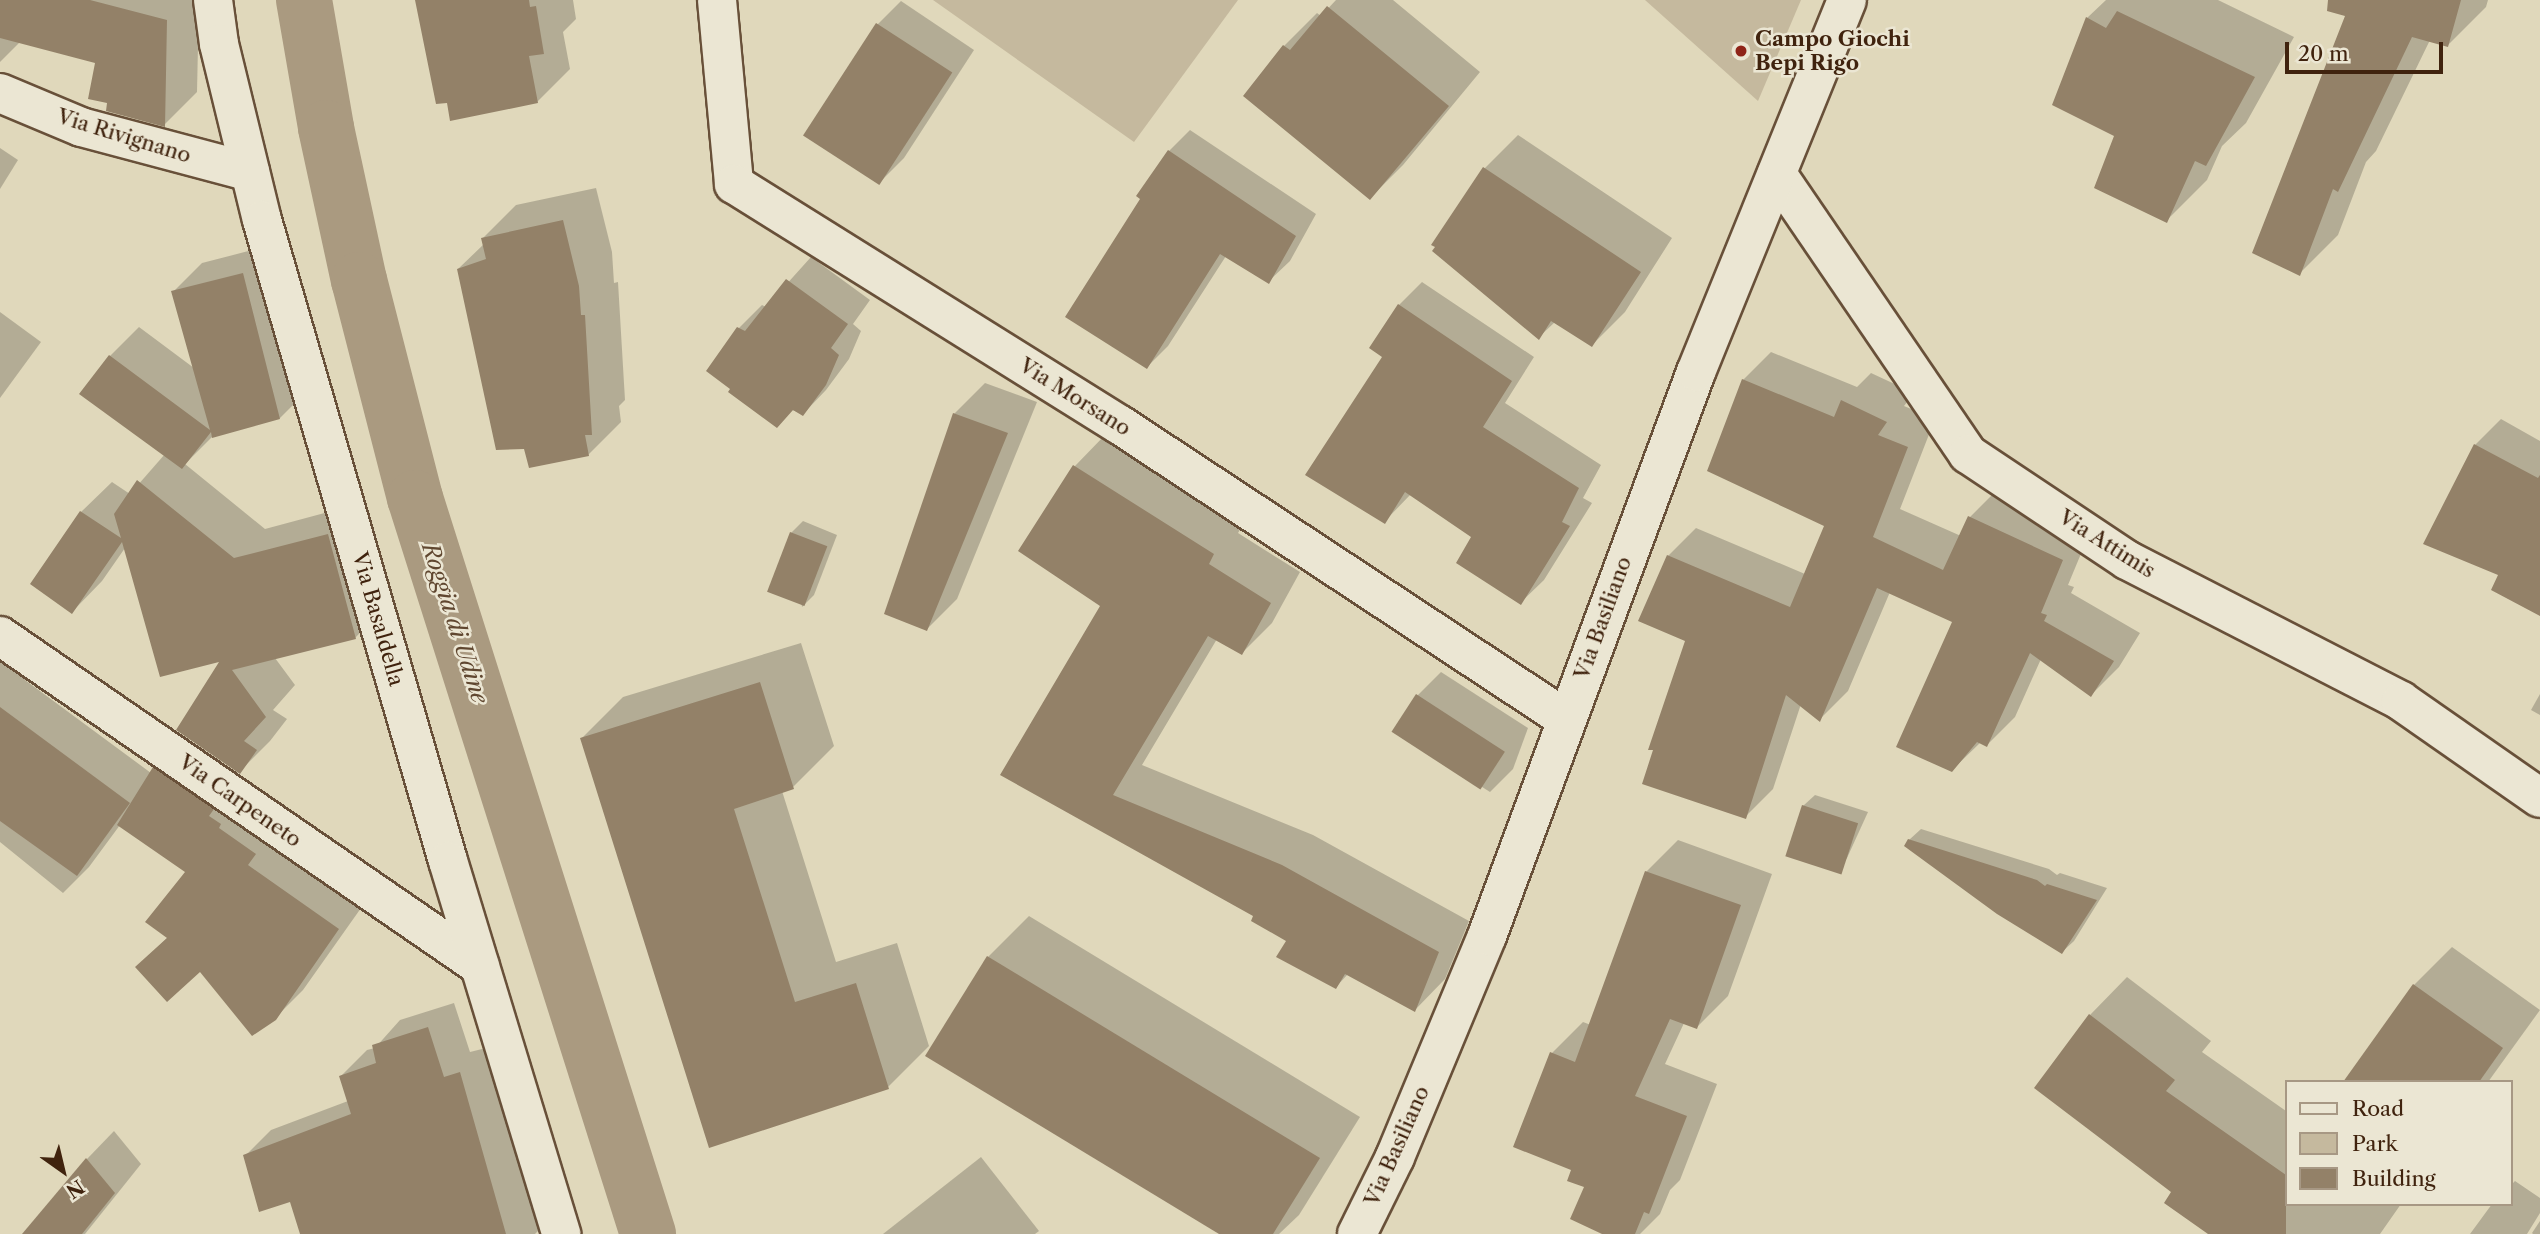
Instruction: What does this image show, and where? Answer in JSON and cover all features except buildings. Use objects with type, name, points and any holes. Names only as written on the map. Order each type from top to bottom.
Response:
[{"type":"street","name":"Via Basaldella","points":[[213,0],[219,44],[250,172],[329,457],[561,1234]]},
{"type":"street","name":"Via Morsano","points":[[717,0],[734,184],[1120,425],[1566,719]]},
{"type":"street","name":"Via Basiliano","points":[[1357,1234],[1395,1157],[1487,936],[1696,372],[1847,0]]},
{"type":"street","name":"Via Rivignano","points":[[0,93],[81,127],[250,172]]},
{"type":"street","name":"Via Attimis","points":[[1777,174],[1968,454],[2127,560],[2401,701],[2540,798]]},
{"type":"street","name":"Via Carpeneto","points":[[0,636],[480,966]]},
{"type":"green space","points":[[933,0],[1238,0],[1134,142]]},
{"type":"green space","name":"Campo Giochi Bepi Rigo","points":[[1645,0],[1801,0],[1758,101]]},
{"type":"waterway","name":"Roggia di Udine","points":[[304,0],[326,128],[359,280],[415,498],[648,1234]]},
{"type":"place","name":"Campo Giochi Bepi Rigo","points":[[1741,51]]}]
